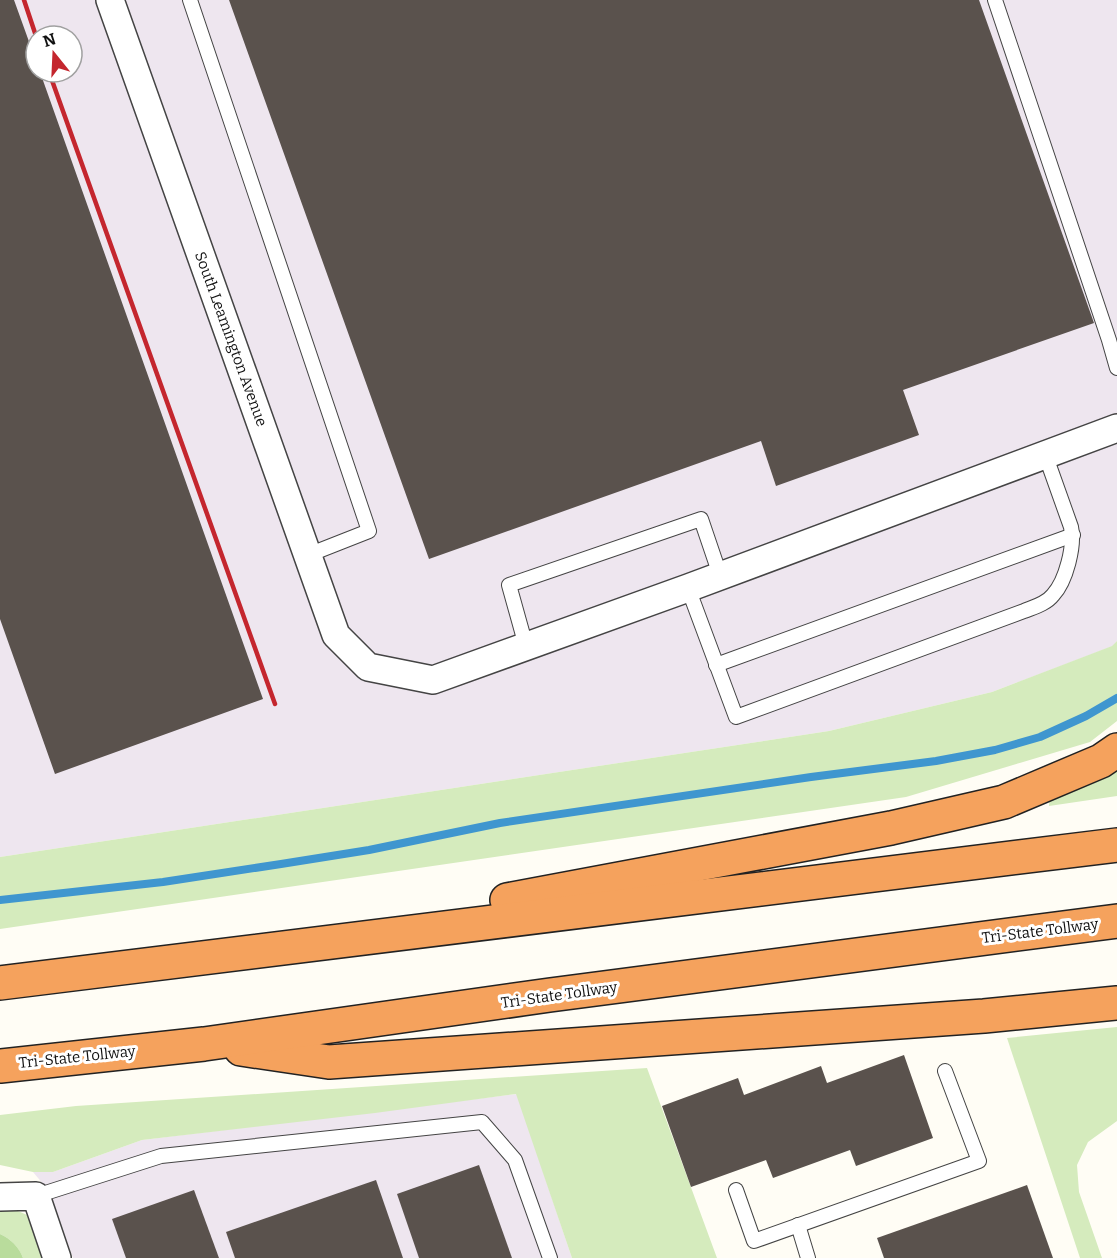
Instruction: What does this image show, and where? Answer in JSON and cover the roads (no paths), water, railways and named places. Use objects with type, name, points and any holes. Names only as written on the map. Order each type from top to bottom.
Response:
[{"type":"highway","points":[[189,959],[891,828],[1004,802],[1101,761],[1117,750]]},
{"type":"highway","points":[[0,983],[1117,845]]},
{"type":"highway","name":"Tri-State Tollway","points":[[0,1066],[204,1044],[550,995],[1117,921]]},
{"type":"highway","points":[[204,1044],[328,1062],[984,1016],[1117,1003]]},
{"type":"street","name":"South Leamington Avenue","points":[[110,0],[336,635],[368,667],[433,680],[526,646]]},
{"type":"street","points":[[526,646],[1117,428]]},
{"type":"street","points":[[0,1197],[36,1196],[57,1258]]},
{"type":"lane","points":[[190,0],[369,531],[308,555]]},
{"type":"lane","points":[[995,0],[1117,368]]},
{"type":"lane","points":[[688,588],[736,717],[1042,604],[1053,596],[1063,577],[1072,550],[1073,535],[1046,454]]},
{"type":"lane","points":[[526,646],[509,585],[700,519],[720,575]]},
{"type":"lane","points":[[716,665],[1073,535]]},
{"type":"lane","points":[[736,1190],[754,1241],[979,1161],[945,1071]]},
{"type":"lane","points":[[36,1196],[160,1156],[482,1122],[515,1160],[550,1258]]},
{"type":"lane","points":[[798,1225],[808,1258]]},
{"type":"waterway","points":[[0,900],[163,882],[369,850],[500,823],[936,761],[995,750],[1040,737],[1086,716],[1117,698]]},
{"type":"railway","points":[[24,0],[32,24]]},
{"type":"railway","points":[[53,84],[275,704]]}]
